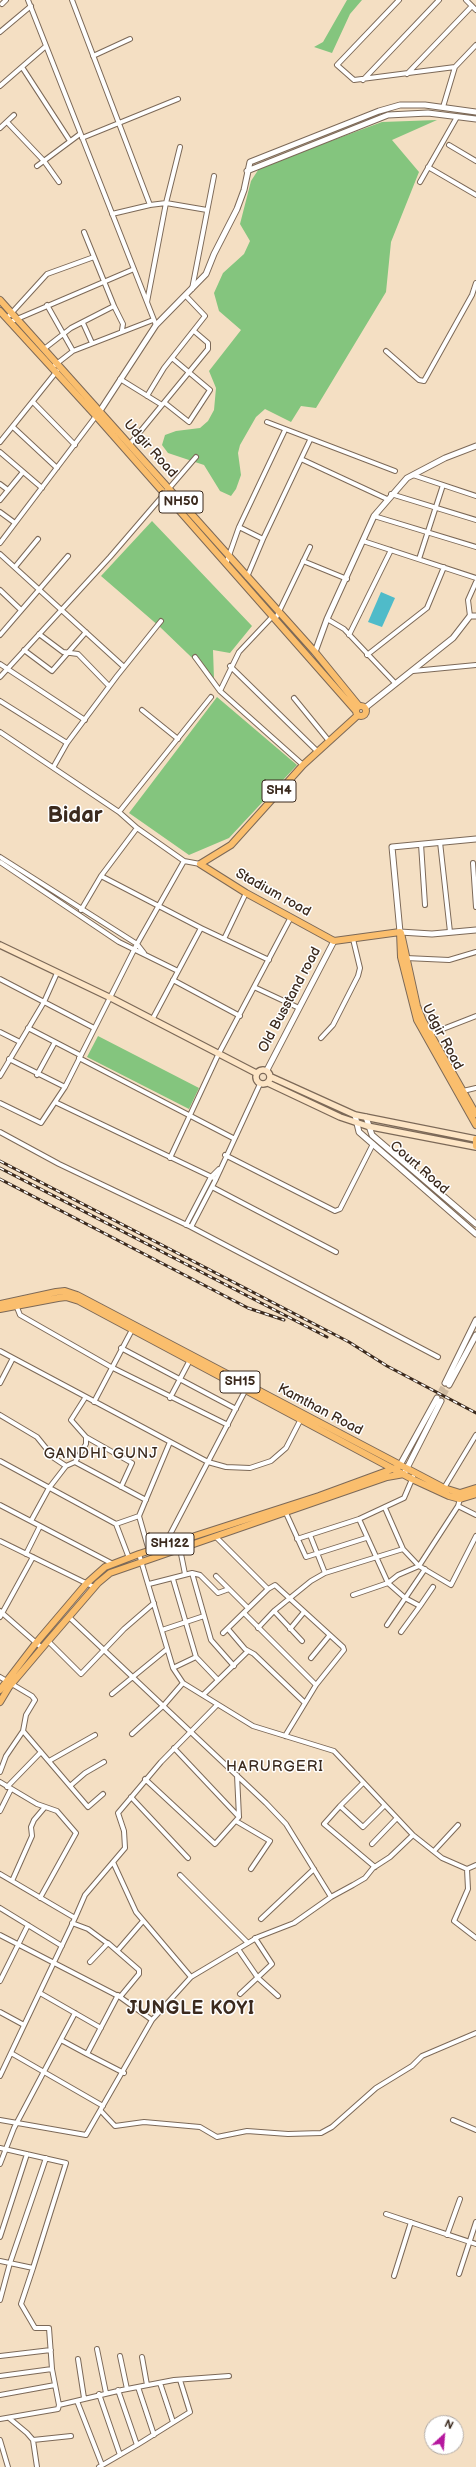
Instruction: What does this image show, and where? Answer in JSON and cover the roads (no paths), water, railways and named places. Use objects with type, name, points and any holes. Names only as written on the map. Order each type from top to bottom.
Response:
[{"type":"main road","name":"Udgir Road","points":[[0,300],[58,365],[164,493],[273,618],[359,710]]},
{"type":"main road","name":"Udgir Road","points":[[0,311],[51,367],[130,444],[169,487],[247,577],[315,652],[359,710]]},
{"type":"main road","name":"SH4","points":[[200,864],[232,844],[303,764],[329,741],[359,710]]},
{"type":"main road","name":"Stadium road","points":[[200,864],[246,893],[334,941]]},
{"type":"main road","name":"Udgir Road","points":[[400,932],[417,1006],[430,1034],[476,1114]]},
{"type":"main road","name":"Udgir Road","points":[[400,932],[401,957],[417,1020],[476,1125]]},
{"type":"main road","points":[[334,941],[400,932]]},
{"type":"main road","points":[[0,945],[110,998],[218,1055],[256,1073]]},
{"type":"main road","points":[[261,1070],[267,1070],[271,1077],[355,1115],[476,1139],[476,1146],[367,1126],[340,1117],[268,1083],[260,1084],[256,1079],[256,1073],[261,1070]]},
{"type":"main road","points":[[268,1083],[271,1077]]},
{"type":"main road","name":"Kamthan Road","points":[[0,1304],[15,1303],[65,1292],[77,1295],[190,1360],[247,1388]]},
{"type":"main road","name":"Kamthan Road","points":[[0,1309],[15,1303]]},
{"type":"main road","name":"Kamthan Road","points":[[132,1328],[302,1417],[395,1468],[406,1471],[413,1476],[452,1494],[476,1488]]},
{"type":"main road","name":"SH122","points":[[0,1690],[9,1682],[36,1643],[101,1570],[139,1554],[395,1468]]},
{"type":"main road","points":[[0,1702],[9,1682],[42,1648],[94,1587],[110,1573],[286,1513],[387,1476],[406,1471]]},
{"type":"main road","name":"Kamthan Road","points":[[413,1476],[444,1488],[460,1499],[476,1494]]},
{"type":"street","points":[[1,4],[6,0]]},
{"type":"street","points":[[28,0],[155,322]]},
{"type":"street","points":[[72,0],[150,205]]},
{"type":"street","points":[[399,0],[337,65],[354,80],[455,67]]},
{"type":"street","points":[[363,80],[440,0]]},
{"type":"street","points":[[466,0],[476,10]]},
{"type":"street","points":[[0,32],[31,6]]},
{"type":"street","points":[[407,74],[472,6]]},
{"type":"street","points":[[94,56],[130,39]]},
{"type":"street","points":[[443,107],[455,67],[476,45]]},
{"type":"street","points":[[0,86],[46,46]]},
{"type":"street","points":[[22,67],[70,141]]},
{"type":"street","points":[[37,166],[70,141],[178,99]]},
{"type":"street","points":[[0,543],[98,414],[155,322],[186,296],[206,274],[214,254],[237,209],[244,190],[250,162],[379,111],[400,105],[443,107],[476,112]]},
{"type":"street","points":[[248,171],[388,115],[428,113],[476,120]]},
{"type":"street","points":[[0,128],[14,115]]},
{"type":"street","points":[[420,182],[457,117]]},
{"type":"street","points":[[7,122],[44,161],[59,182]]},
{"type":"street","points":[[449,145],[476,161]]},
{"type":"street","points":[[146,302],[166,203],[180,148]]},
{"type":"street","points":[[428,167],[476,195]]},
{"type":"street","points":[[191,291],[214,176]]},
{"type":"street","points":[[112,214],[150,205],[166,203],[207,210]]},
{"type":"street","points":[[84,232],[114,306],[123,324],[122,330]]},
{"type":"street","points":[[8,320],[12,313],[47,274],[94,256]]},
{"type":"street","points":[[8,320],[17,319],[134,269]]},
{"type":"street","points":[[386,351],[419,380],[424,380],[472,295],[476,283]]},
{"type":"street","points":[[147,396],[172,358],[205,316],[186,296]]},
{"type":"street","points":[[47,305],[73,351]]},
{"type":"street","points":[[44,349],[70,328],[84,323],[114,306]]},
{"type":"street","points":[[51,367],[58,365],[73,351],[122,330],[155,322]]},
{"type":"street","points":[[84,323],[92,343]]},
{"type":"street","points":[[130,444],[190,372],[209,346],[194,331]]},
{"type":"street","points":[[120,379],[163,404],[188,422],[210,390],[172,358]]},
{"type":"street","points":[[0,442],[56,372],[58,365]]},
{"type":"street","points":[[33,402],[74,445]]},
{"type":"street","points":[[267,422],[310,440],[333,446],[395,471]]},
{"type":"street","points":[[13,427],[57,468]]},
{"type":"street","points":[[226,564],[239,527],[285,430]]},
{"type":"street","points":[[247,577],[263,539],[310,440]]},
{"type":"street","points":[[315,652],[327,619],[347,579],[374,516],[387,499],[413,475],[445,458],[476,446]]},
{"type":"street","points":[[0,452],[42,488]]},
{"type":"street","points":[[0,677],[110,557],[196,457]]},
{"type":"street","points":[[301,459],[387,499]]},
{"type":"street","points":[[0,500],[23,472]]},
{"type":"street","points":[[413,475],[476,496]]},
{"type":"street","points":[[0,484],[8,490]]},
{"type":"street","points":[[419,559],[443,485]]},
{"type":"street","points":[[391,494],[476,520]]},
{"type":"street","points":[[0,512],[15,523]]},
{"type":"street","points":[[374,516],[476,547]]},
{"type":"street","points":[[239,527],[263,539]]},
{"type":"street","points":[[15,567],[38,539]]},
{"type":"street","points":[[363,541],[476,578]]},
{"type":"street","points":[[220,691],[230,666],[239,652],[278,612],[310,547]]},
{"type":"street","points":[[349,635],[391,550]]},
{"type":"street","points":[[0,554],[124,667]]},
{"type":"street","points":[[0,635],[68,556]]},
{"type":"street","points":[[303,561],[347,579]]},
{"type":"street","points":[[367,655],[427,608],[444,567]]},
{"type":"street","points":[[359,710],[453,638],[470,616],[468,600],[476,582]]},
{"type":"street","points":[[0,590],[21,610]]},
{"type":"street","points":[[470,616],[476,616]]},
{"type":"street","points":[[327,619],[344,629],[395,683]]},
{"type":"street","points":[[54,766],[67,743],[109,686],[161,621]]},
{"type":"street","points":[[0,625],[4,629]]},
{"type":"street","points":[[24,650],[52,671],[86,632]]},
{"type":"street","points":[[39,634],[63,652],[78,654],[109,686]]},
{"type":"street","points":[[195,657],[220,691],[303,764]]},
{"type":"street","points":[[0,664],[85,720]]},
{"type":"street","points":[[410,671],[476,665]]},
{"type":"street","points":[[230,666],[317,751]]},
{"type":"street","points":[[119,812],[211,697]]},
{"type":"street","points":[[294,698],[329,741]]},
{"type":"street","points":[[0,701],[67,743]]},
{"type":"street","points":[[142,710],[178,739]]},
{"type":"street","points":[[0,732],[54,766],[119,812],[137,828],[184,861],[200,864]]},
{"type":"street","points":[[81,910],[101,876],[137,828]]},
{"type":"street","points":[[425,905],[421,844],[476,840]]},
{"type":"street","points":[[440,842],[450,932]]},
{"type":"street","name":"Udgir Road","points":[[400,932],[392,846],[421,844]]},
{"type":"street","points":[[0,857],[81,910],[137,944],[144,954]]},
{"type":"street","points":[[0,1103],[41,1123],[65,1087],[79,1056],[158,904],[184,861]]},
{"type":"street","points":[[0,862],[134,951],[144,954],[178,971]]},
{"type":"street","points":[[474,863],[476,907]]},
{"type":"street","points":[[101,876],[158,904],[200,928],[269,960]]},
{"type":"street","points":[[224,939],[246,893]]},
{"type":"street","points":[[170,1158],[191,1116],[218,1055],[240,1016],[291,917]]},
{"type":"street","points":[[152,1020],[200,928]]},
{"type":"street","points":[[400,932],[450,932],[476,930]]},
{"type":"street","points":[[321,1038],[333,1025],[358,976],[360,968],[354,939]]},
{"type":"street","name":"Old Busstand road","points":[[267,1070],[334,941]]},
{"type":"street","points":[[406,958],[449,960],[476,952]]},
{"type":"street","points":[[0,1076],[1,1069],[20,1042],[44,1002],[57,973]]},
{"type":"street","points":[[0,979],[94,1028]]},
{"type":"street","points":[[173,980],[240,1016]]},
{"type":"street","points":[[254,987],[299,1008]]},
{"type":"street","points":[[430,1034],[476,1016]]},
{"type":"street","points":[[28,1028],[233,1138]]},
{"type":"street","points":[[0,1032],[20,1042]]},
{"type":"street","points":[[37,1075],[55,1042]]},
{"type":"street","points":[[9,1059],[37,1075],[65,1087]]},
{"type":"street","points":[[191,1227],[216,1180],[225,1155],[260,1084]]},
{"type":"street","points":[[463,1091],[476,1088]]},
{"type":"street","points":[[55,1102],[216,1180]]},
{"type":"street","name":"Court Road","points":[[355,1115],[359,1132],[476,1234]]},
{"type":"street","points":[[366,1117],[367,1126],[372,1135],[476,1224]]},
{"type":"street","points":[[0,1132],[59,1164],[191,1227],[438,1357]]},
{"type":"street","points":[[225,1155],[335,1211],[340,1209],[373,1144]]},
{"type":"street","points":[[186,1225],[211,1177],[219,1169]]},
{"type":"street","points":[[416,1181],[421,1177]]},
{"type":"street","points":[[212,1187],[336,1252]]},
{"type":"street","points":[[15,1303],[20,1315],[170,1398],[228,1425]]},
{"type":"street","points":[[476,1320],[447,1384],[476,1335]]},
{"type":"street","points":[[94,1402],[132,1328]]},
{"type":"street","points":[[121,1348],[236,1409]]},
{"type":"street","points":[[0,1351],[85,1398],[208,1462],[226,1467],[250,1468],[271,1461],[286,1448],[302,1417]]},
{"type":"street","points":[[0,1383],[13,1358]]},
{"type":"street","points":[[170,1398],[190,1360]]},
{"type":"street","points":[[164,1546],[247,1388]]},
{"type":"street","points":[[85,1398],[71,1420],[86,1437],[132,1463],[121,1487]]},
{"type":"street","points":[[395,1468],[439,1400],[406,1471]]},
{"type":"street","points":[[0,1415],[37,1437],[52,1456],[66,1466]]},
{"type":"street","points":[[444,1488],[476,1435]]},
{"type":"street","points":[[32,1521],[49,1488],[66,1466],[75,1462],[86,1444],[86,1437]]},
{"type":"street","points":[[149,1551],[139,1516],[170,1442]]},
{"type":"street","points":[[0,1461],[116,1524],[129,1558]]},
{"type":"street","points":[[75,1462],[146,1500]]},
{"type":"street","points":[[297,1539],[359,1520],[404,1498],[413,1476]]},
{"type":"street","points":[[353,1595],[388,1583],[398,1575],[419,1566],[458,1506],[460,1499]]},
{"type":"street","points":[[0,1505],[113,1564]]},
{"type":"street","points":[[458,1506],[476,1515]]},
{"type":"street","points":[[385,1508],[403,1549],[419,1566],[451,1585],[476,1536]]},
{"type":"street","points":[[286,1513],[306,1557],[366,1538]]},
{"type":"street","points":[[116,1524],[139,1516]]},
{"type":"street","points":[[359,1520],[388,1583],[405,1598],[420,1606]]},
{"type":"street","points":[[26,1554],[40,1526]]},
{"type":"street","points":[[310,1535],[325,1573]]},
{"type":"street","points":[[216,1537],[268,1588]]},
{"type":"street","points":[[0,1541],[94,1587]]},
{"type":"street","points":[[180,1549],[185,1574]]},
{"type":"street","points":[[258,1628],[274,1611],[311,1580],[325,1573],[376,1559],[403,1549]]},
{"type":"street","points":[[139,1554],[173,1668],[183,1683],[253,1726],[334,1751],[363,1784],[413,1835],[442,1858],[467,1869],[476,1865]]},
{"type":"street","points":[[33,1557],[1,1614],[42,1648]]},
{"type":"street","points":[[387,1625],[425,1569]]},
{"type":"street","points":[[149,1584],[192,1573],[200,1575],[218,1593],[229,1589]]},
{"type":"street","points":[[192,1573],[211,1640],[234,1666]]},
{"type":"street","points":[[216,1576],[248,1608]]},
{"type":"street","points":[[173,1579],[184,1623],[196,1657],[218,1680]]},
{"type":"street","points":[[223,1633],[268,1588],[275,1585],[344,1650],[316,1685],[285,1736]]},
{"type":"street","points":[[401,1632],[433,1587]]},
{"type":"street","points":[[48,1641],[81,1674],[154,1603]]},
{"type":"street","points":[[274,1611],[302,1641]]},
{"type":"street","points":[[290,1629],[304,1612]]},
{"type":"street","points":[[244,1613],[316,1685]]},
{"type":"street","points":[[162,1630],[204,1616]]},
{"type":"street","points":[[69,1617],[133,1678],[164,1705],[286,1824],[331,1896]]},
{"type":"street","points":[[228,1629],[248,1651],[305,1703]]},
{"type":"street","points":[[311,1658],[329,1636]]},
{"type":"street","points":[[112,1694],[167,1649]]},
{"type":"street","points":[[203,1695],[248,1651]]},
{"type":"street","points":[[173,1668],[196,1657]]},
{"type":"street","points":[[0,1677],[32,1696],[35,1700],[26,1715],[23,1731],[6,1756],[0,1772]]},
{"type":"street","points":[[132,1734],[164,1705],[183,1683]]},
{"type":"street","points":[[0,2076],[85,1895],[125,1848],[124,1831],[118,1813],[145,1779],[190,1731],[217,1705]]},
{"type":"street","points":[[23,1731],[88,1807],[103,1794]]},
{"type":"street","points":[[49,1761],[95,1735]]},
{"type":"street","points":[[174,1748],[196,1769],[237,1819],[270,1841],[251,1869]]},
{"type":"street","points":[[0,1811],[9,1788],[41,1752]]},
{"type":"street","points":[[70,1786],[85,1773],[104,1762]]},
{"type":"street","points":[[145,1779],[214,1843],[237,1819],[237,1775]]},
{"type":"street","points":[[0,1782],[45,1807],[57,1811],[75,1832],[76,1835],[40,1898]]},
{"type":"street","points":[[363,1784],[324,1824],[375,1867]]},
{"type":"street","points":[[131,1797],[188,1858]]},
{"type":"street","points":[[340,1806],[362,1827],[384,1806]]},
{"type":"street","points":[[12,1881],[32,1836],[31,1827],[34,1820],[45,1807]]},
{"type":"street","points":[[372,1844],[396,1819]]},
{"type":"street","points":[[434,1851],[458,1825]]},
{"type":"street","points":[[0,2120],[86,2135],[124,2073],[152,2020],[191,1977],[255,1938],[294,1923],[331,1896],[365,1878],[375,1867],[390,1857],[413,1835]]},
{"type":"street","points":[[113,1862],[129,1901],[143,1921],[191,1977]]},
{"type":"street","points":[[261,1919],[314,1869]]},
{"type":"street","points":[[467,1869],[468,1889],[454,1921],[476,1938]]},
{"type":"street","points":[[0,1874],[75,1918]]},
{"type":"street","points":[[180,1875],[248,1943]]},
{"type":"street","points":[[0,1908],[62,1946]]},
{"type":"street","points":[[118,1950],[143,1921]]},
{"type":"street","points":[[72,1923],[88,1929],[118,1950],[140,1971],[119,1996],[87,2054]]},
{"type":"street","points":[[0,1981],[28,1925]]},
{"type":"street","points":[[0,1935],[119,1996],[152,2020]]},
{"type":"street","points":[[240,1994],[272,1964],[255,1938]]},
{"type":"street","points":[[90,1962],[107,1943]]},
{"type":"street","points":[[238,1949],[258,1978],[278,1996]]},
{"type":"street","points":[[40,1993],[101,2028]]},
{"type":"street","points":[[0,2012],[24,2026]]},
{"type":"street","points":[[0,2164],[16,2123],[75,2013]]},
{"type":"street","points":[[11,2053],[102,2109],[115,2126],[144,2122],[200,2127],[216,2137],[247,2131],[288,2134],[321,2133],[332,2127],[376,2088],[412,2066],[422,2056],[476,2033]]},
{"type":"street","points":[[61,2040],[124,2073]]},
{"type":"street","points":[[0,2064],[5,2066]]},
{"type":"street","points":[[453,2120],[476,2130]]},
{"type":"street","points":[[0,2148],[6,2148],[66,2163],[21,2304],[35,2327],[48,2328],[52,2369],[59,2405]]},
{"type":"street","points":[[0,2237],[27,2154]]},
{"type":"street","points":[[0,2300],[10,2263],[46,2158]]},
{"type":"street","points":[[447,2234],[460,2199]]},
{"type":"street","points":[[386,2214],[476,2244]]},
{"type":"street","points":[[394,2276],[410,2222]]},
{"type":"street","points":[[459,2274],[476,2222]]},
{"type":"street","points":[[0,2261],[33,2268]]},
{"type":"street","points":[[97,2349],[106,2393]]},
{"type":"street","points":[[0,2356],[51,2350]]},
{"type":"street","points":[[120,2356],[126,2389]]},
{"type":"street","points":[[142,2357],[147,2385]]},
{"type":"street","points":[[78,2360],[84,2398]]},
{"type":"street","points":[[0,2376],[52,2369]]},
{"type":"street","points":[[0,2420],[58,2409],[59,2405],[118,2390],[160,2382],[229,2376]]},
{"type":"street","points":[[77,2401],[101,2466],[190,2412],[180,2380]]},
{"type":"street","points":[[160,2382],[173,2422]]},
{"type":"street","points":[[0,2396],[55,2385]]},
{"type":"street","points":[[138,2387],[154,2434]]},
{"type":"street","points":[[118,2390],[136,2445]]},
{"type":"street","points":[[99,2394],[120,2455]]},
{"type":"street","points":[[9,2418],[25,2431],[33,2440],[37,2467]]},
{"type":"street","points":[[33,2440],[71,2436]]},
{"type":"street","points":[[0,2440],[1,2448],[8,2467]]},
{"type":"water","points":[[381,592],[395,598],[382,627],[368,622]]},
{"type":"tunnel","points":[[437,1398],[445,1383]]},
{"type":"tunnel","points":[[441,1401],[449,1385]]},
{"type":"railway","points":[[0,1161],[349,1342],[387,1366],[476,1413]]},
{"type":"railway","points":[[0,1168],[327,1337]]},
{"type":"railway","points":[[0,1179],[248,1308],[284,1320]]},
{"type":"district","name":"Bidar","points":[[75,816]]},
{"type":"district","name":"GANDHI GUNJ","points":[[101,1454]]},
{"type":"district","name":"HARURGERI","points":[[275,1767]]},
{"type":"district","name":"JUNGLE KOYI","points":[[191,2009]]}]
